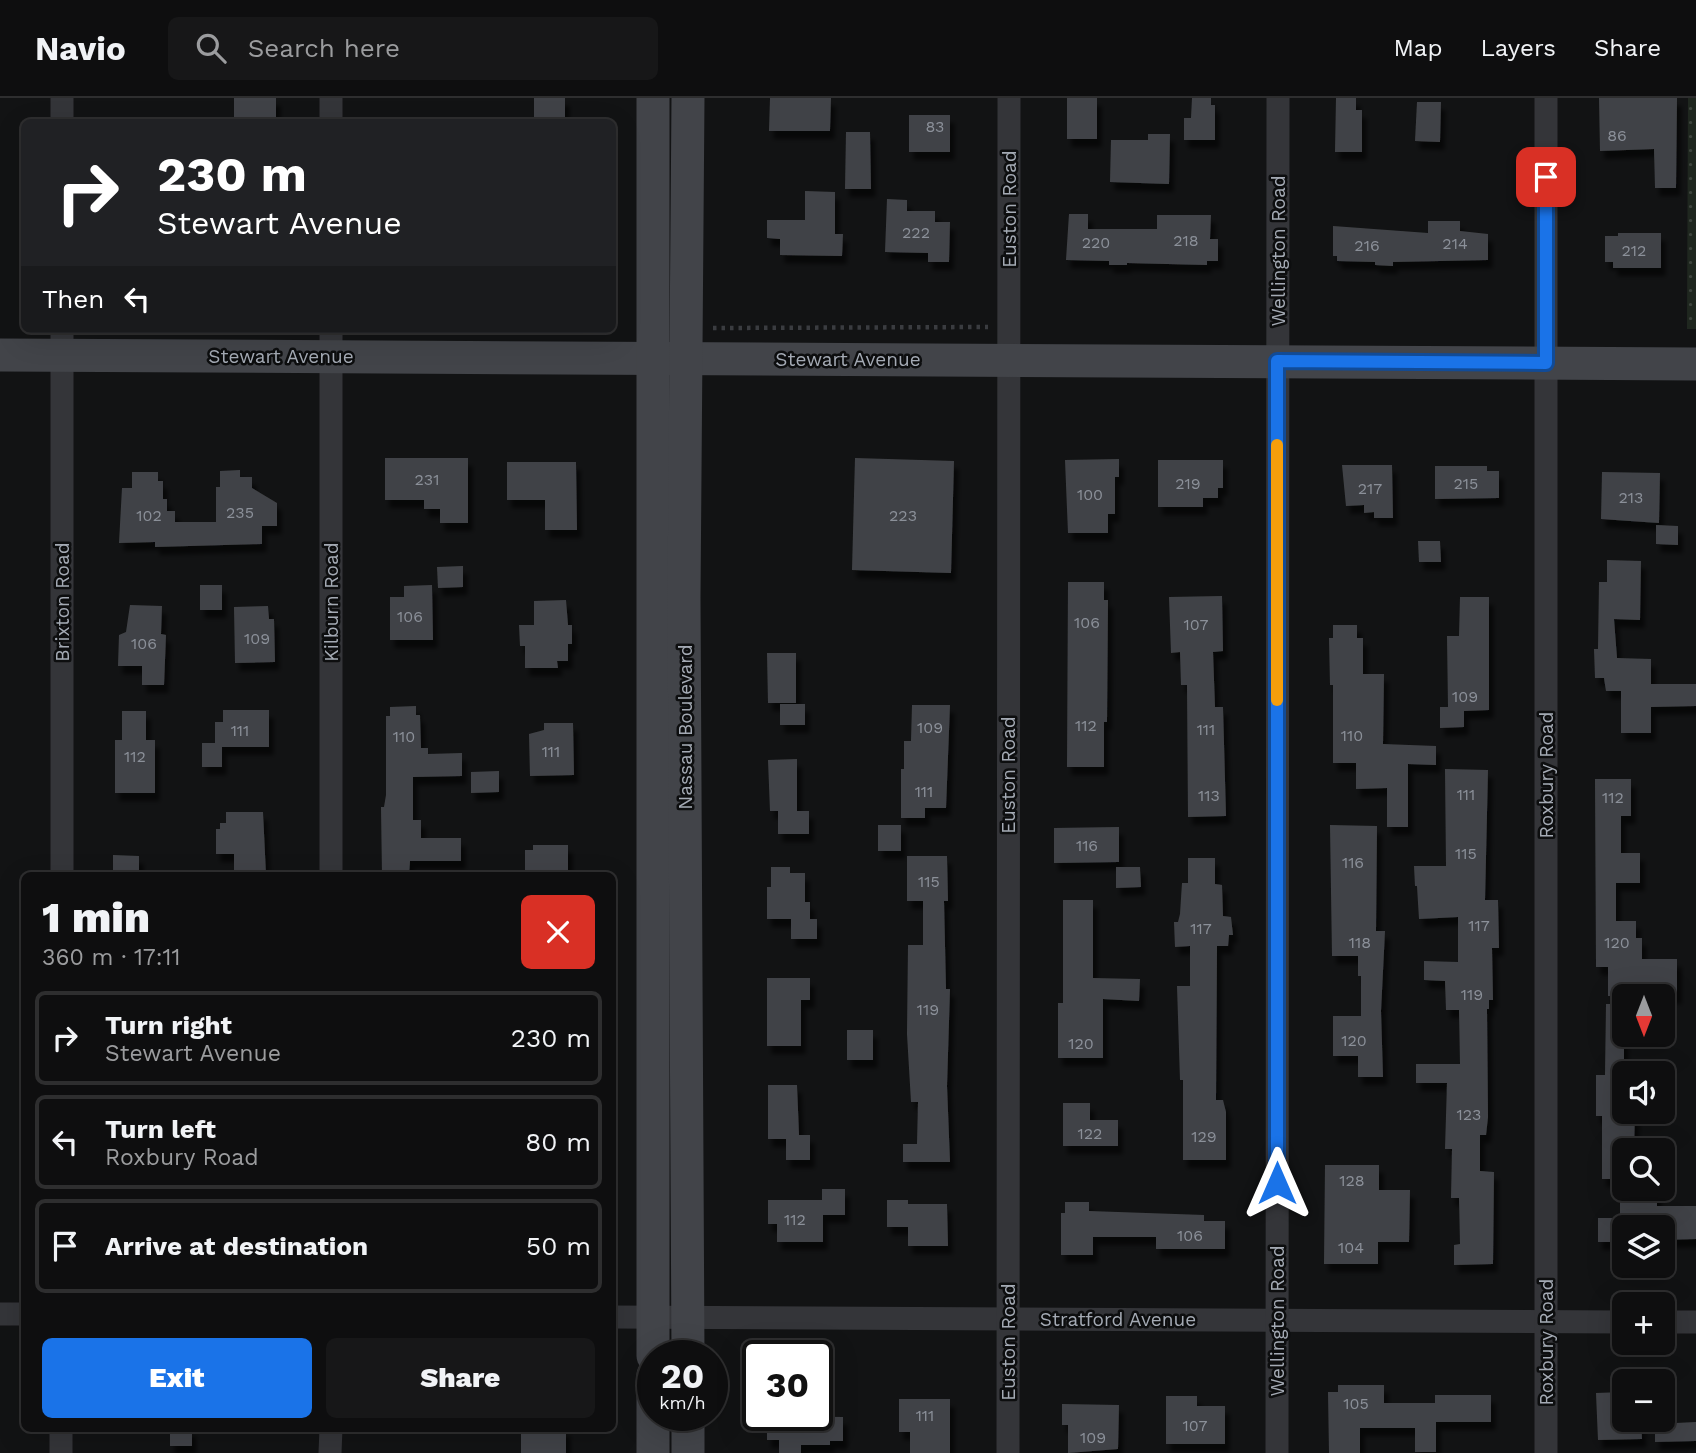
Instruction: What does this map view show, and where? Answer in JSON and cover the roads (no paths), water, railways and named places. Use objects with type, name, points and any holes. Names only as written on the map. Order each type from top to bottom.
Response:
[{"type":"main road","name":"Nassau Boulevard","points":[[653,98],[669,358],[688,1340]]},
{"type":"main road","name":"Nassau Boulevard","points":[[653,1340],[669,358],[688,98]]},
{"type":"main road","name":"Stewart Avenue","points":[[0,355],[62,342],[331,343],[669,358],[1696,364]]},
{"type":"main road","points":[[653,1431],[653,1453]]},
{"type":"main road","points":[[688,1431],[688,1453]]},
{"type":"street","points":[[62,98],[62,119]]},
{"type":"street","points":[[331,98],[331,119]]},
{"type":"street","name":"Euston Road","points":[[1008,1453],[1009,98]]},
{"type":"street","name":"Wellington Road","points":[[1277,1453],[1278,98]]},
{"type":"street","name":"Roxbury Road","points":[[1546,98],[1546,1453]]},
{"type":"street","name":"Brixton Road","points":[[62,342],[62,872]]},
{"type":"street","name":"Kilburn Road","points":[[331,343],[331,872]]},
{"type":"street","points":[[0,1314],[21,1314]]},
{"type":"street","name":"Stratford Avenue","points":[[616,1317],[1612,1322]]},
{"type":"street","points":[[1675,1322],[1696,1322]]},
{"type":"street","points":[[61,1432],[61,1453]]},
{"type":"street","points":[[330,1453],[331,1432]]}]
